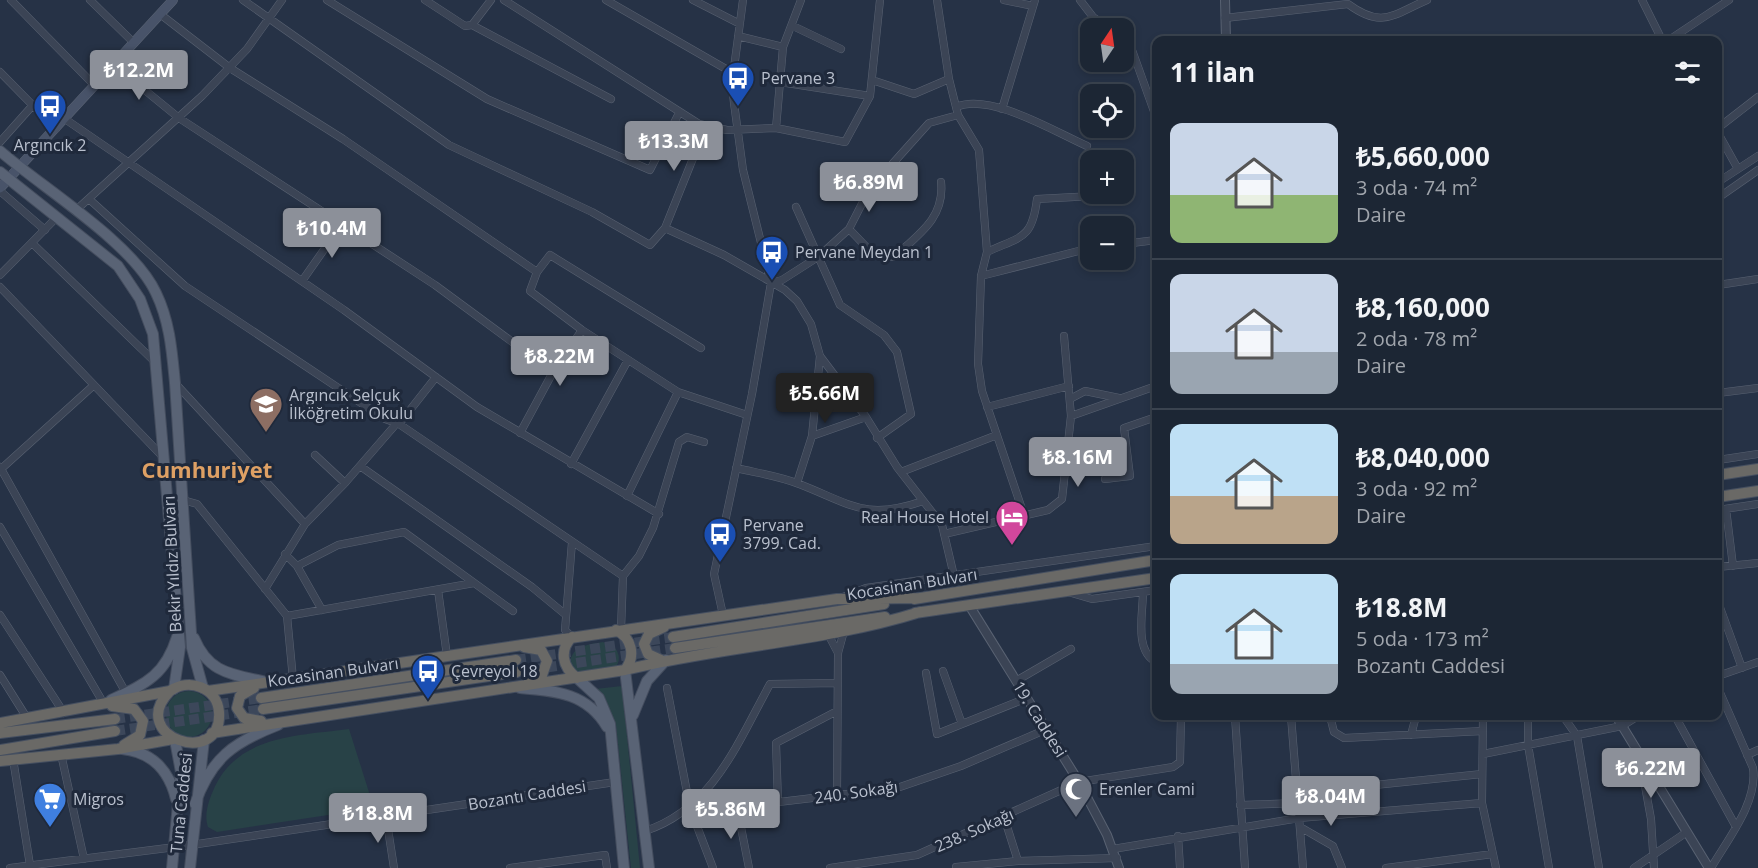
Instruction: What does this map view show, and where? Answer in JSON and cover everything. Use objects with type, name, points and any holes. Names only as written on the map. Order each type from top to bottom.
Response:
[{"type":"highway","points":[[1722,474],[1758,469]]},
{"type":"highway","points":[[1722,496],[1758,491]]},
{"type":"highway","name":"Kocasinan Bulvarı","points":[[1152,561],[920,598],[674,642],[920,612],[1152,579]]},
{"type":"highway","points":[[0,722],[64,712],[172,690],[186,685],[206,690],[269,683],[837,599],[920,598]]},
{"type":"highway","points":[[0,761],[118,749],[174,740],[192,744],[208,737],[288,721],[577,678],[666,660],[873,627],[920,612]]},
{"type":"highway","points":[[666,660],[651,657],[644,644],[652,632],[675,622]]},
{"type":"highway","points":[[619,630],[631,648],[631,657],[625,670]]},
{"type":"highway","points":[[572,637],[566,644],[563,658],[567,668],[577,678]]},
{"type":"highway","points":[[507,647],[537,649],[547,661],[542,675],[512,687]]},
{"type":"highway","name":"Kocasinan Bulvarı","points":[[516,660],[262,703],[517,672]]},
{"type":"highway","points":[[269,683],[242,693],[237,704],[238,712],[251,721],[288,721]]},
{"type":"highway","points":[[172,690],[161,706],[160,717],[163,728],[174,740]]},
{"type":"highway","points":[[206,690],[216,700],[219,711],[218,723],[208,737]]},
{"type":"highway","points":[[104,704],[134,709],[142,717],[144,725],[140,735],[118,749]]},
{"type":"highway","points":[[0,734],[114,719]]},
{"type":"highway","points":[[0,750],[115,731]]},
{"type":"main road","points":[[0,189],[173,0]]},
{"type":"main road","name":"Bekir Yıldız Bulvarı","points":[[0,151],[126,252],[152,284],[169,328],[176,383],[191,631],[194,657],[206,690]]},
{"type":"main road","name":"Bekir Yıldız Bulvarı","points":[[0,172],[111,260],[129,280],[150,321],[156,362],[178,631],[179,655],[172,690]]},
{"type":"main road","points":[[104,704],[147,682],[161,670],[171,654],[178,631]]},
{"type":"main road","points":[[191,631],[201,654],[213,667],[225,673],[269,683]]},
{"type":"main road","points":[[632,721],[643,690],[666,660]]},
{"type":"main road","points":[[625,670],[649,868]]},
{"type":"main road","points":[[577,678],[595,692],[609,717],[624,868]]},
{"type":"main road","points":[[512,687],[554,691],[577,697],[599,715],[611,736]]},
{"type":"main road","points":[[195,804],[207,776],[225,753],[246,738],[288,721]]},
{"type":"main road","name":"Tuna Caddesi","points":[[190,868],[195,804],[208,737]]},
{"type":"main road","name":"Tuna Caddesi","points":[[171,868],[181,772],[174,740]]},
{"type":"main road","points":[[118,749],[139,753],[160,766],[171,783],[177,804]]},
{"type":"street","points":[[11,0],[95,86]]},
{"type":"street","points":[[90,0],[134,44]]},
{"type":"street","points":[[243,0],[449,145],[592,212],[650,245],[665,228],[706,126]]},
{"type":"street","points":[[75,212],[179,118],[230,68],[282,0]]},
{"type":"street","points":[[327,0],[487,99],[650,170],[679,113]]},
{"type":"street","points":[[425,0],[465,26],[472,25],[611,99]]},
{"type":"street","points":[[472,25],[491,0]]},
{"type":"street","points":[[504,0],[662,99],[679,113],[706,126],[737,130],[776,128],[845,142],[870,96],[880,0]]},
{"type":"street","points":[[606,0],[733,73]]},
{"type":"street","points":[[693,0],[740,24]]},
{"type":"street","points":[[723,615],[714,574],[747,415],[771,283],[749,196],[737,130],[733,73],[743,0]]},
{"type":"street","points":[[776,128],[783,47],[793,27],[801,0]]},
{"type":"street","points":[[937,0],[949,79],[957,111],[979,150],[987,252],[981,276],[978,364],[982,391],[1024,515]]},
{"type":"street","points":[[1002,109],[1034,3],[1004,0]]},
{"type":"street","points":[[1080,0],[1094,18]]},
{"type":"street","points":[[1225,0],[1226,36]]},
{"type":"street","points":[[1225,18],[1348,2],[1365,16],[1377,19],[1427,0]]},
{"type":"street","points":[[1642,0],[1660,36]]},
{"type":"street","points":[[1675,36],[1729,0]]},
{"type":"street","points":[[160,14],[230,68],[343,139],[537,272]]},
{"type":"street","points":[[793,27],[841,49]]},
{"type":"street","points":[[738,36],[783,47]]},
{"type":"street","points":[[1134,56],[1152,106]]},
{"type":"street","points":[[114,65],[179,118],[435,285],[553,372]]},
{"type":"street","points":[[0,72],[56,129]]},
{"type":"street","points":[[872,80],[914,94],[949,79]]},
{"type":"street","points":[[780,82],[870,96]]},
{"type":"street","points":[[1722,125],[1758,97]]},
{"type":"street","points":[[771,283],[782,280],[818,257],[849,229],[869,190],[929,123],[977,102],[1002,109],[1087,146]]},
{"type":"street","points":[[0,142],[33,105]]},
{"type":"street","points":[[65,119],[127,164],[302,281],[436,377],[520,433],[659,514]]},
{"type":"street","points":[[1722,140],[1738,169]]},
{"type":"street","points":[[1722,179],[1758,156]]},
{"type":"street","points":[[1722,195],[1758,170]]},
{"type":"street","points":[[849,229],[871,254],[884,259],[894,257],[933,220],[941,202],[940,182]]},
{"type":"street","points":[[0,189],[45,230]]},
{"type":"street","points":[[987,252],[1027,233],[1034,222],[1037,199],[1080,197]]},
{"type":"street","points":[[89,199],[185,286],[385,419],[398,424],[623,576]]},
{"type":"street","points":[[796,207],[840,305],[884,335],[897,352],[911,414],[877,438]]},
{"type":"street","points":[[1,271],[57,217]]},
{"type":"street","points":[[302,281],[342,224]]},
{"type":"street","points":[[665,228],[724,255],[791,295],[802,308],[811,324],[820,356],[866,417],[877,438],[901,472],[942,525],[954,576]]},
{"type":"street","points":[[1134,243],[1152,240]]},
{"type":"street","points":[[32,243],[156,362]]},
{"type":"street","points":[[981,276],[1080,251]]},
{"type":"street","points":[[700,348],[550,255],[537,272],[531,291],[582,330],[678,393],[747,415]]},
{"type":"street","points":[[1722,284],[1758,279]]},
{"type":"street","points":[[0,287],[163,457]]},
{"type":"street","points":[[520,433],[553,372],[582,330]]},
{"type":"street","points":[[944,534],[1052,508],[1062,499],[1071,417],[1064,336]]},
{"type":"street","points":[[797,483],[812,436],[820,356]]},
{"type":"street","points":[[571,464],[628,360]]},
{"type":"street","points":[[265,589],[305,524],[398,424],[436,377]]},
{"type":"street","points":[[176,383],[305,524]]},
{"type":"street","points":[[94,385],[1,468],[126,693]]},
{"type":"street","points":[[987,407],[1069,386]]},
{"type":"street","points":[[1071,417],[1152,387]]},
{"type":"street","points":[[1722,392],[1758,388]]},
{"type":"street","points":[[1070,399],[1085,391],[1119,398]]},
{"type":"street","points":[[627,496],[678,393]]},
{"type":"street","points":[[812,436],[866,417]]},
{"type":"street","points":[[1105,479],[1130,476],[1124,428],[1152,418]]},
{"type":"street","points":[[901,472],[997,435]]},
{"type":"street","points":[[619,630],[623,576],[644,547],[659,514],[679,442],[687,437],[704,442]]},
{"type":"street","points":[[1722,459],[1758,454]]},
{"type":"street","points":[[315,455],[345,483]]},
{"type":"street","points":[[360,466],[532,587],[567,615]]},
{"type":"street","points":[[736,468],[797,483],[865,511],[885,511],[923,501]]},
{"type":"street","points":[[183,500],[196,504],[286,616],[293,679]]},
{"type":"street","points":[[1733,566],[1722,509],[1758,504]]},
{"type":"street","points":[[0,527],[104,704]]},
{"type":"street","points":[[297,566],[327,550],[351,541],[404,532],[513,611]]},
{"type":"street","points":[[572,542],[565,630],[572,637]]},
{"type":"street","points":[[837,599],[866,588],[1152,547]]},
{"type":"street","points":[[285,554],[297,566],[322,610]]},
{"type":"street","points":[[1722,567],[1758,563]]},
{"type":"street","points":[[286,616],[474,583]]},
{"type":"street","points":[[438,590],[447,656]]},
{"type":"street","points":[[1065,592],[1092,599],[1152,591]]},
{"type":"street","points":[[1143,592],[1143,647],[1148,658],[1152,660]]},
{"type":"street","name":"19. Caddesi","points":[[969,605],[1079,782],[1118,858],[1119,868]]},
{"type":"street","points":[[1722,613],[1742,668]]},
{"type":"street","points":[[0,615],[64,712]]},
{"type":"street","points":[[837,795],[838,653],[844,631]]},
{"type":"street","points":[[828,634],[838,653]]},
{"type":"street","points":[[1016,681],[1071,649]]},
{"type":"street","points":[[1722,675],[1758,662]]},
{"type":"street","points":[[944,671],[962,724]]},
{"type":"street","points":[[926,672],[937,734],[1027,698]]},
{"type":"street","points":[[0,675],[27,718]]},
{"type":"street","points":[[645,831],[664,824],[690,808],[715,782],[770,684],[837,684]]},
{"type":"street","points":[[667,688],[690,808],[713,868]]},
{"type":"street","points":[[1618,720],[1710,868],[1735,825],[1755,797],[1754,774],[1722,697]]},
{"type":"street","points":[[778,802],[776,743],[837,711]]},
{"type":"street","name":"238. Sokağı","points":[[830,868],[917,855],[1079,782],[1150,771],[1180,762],[1181,720]]},
{"type":"street","points":[[1235,720],[1245,868]]},
{"type":"street","points":[[1291,720],[1303,868]]},
{"type":"street","points":[[1331,720],[1334,732],[1341,738],[1483,731]]},
{"type":"street","points":[[1411,735],[1415,720]]},
{"type":"street","points":[[1483,720],[1482,803],[1496,868]]},
{"type":"street","points":[[1527,720],[1528,745],[1549,868]]},
{"type":"street","points":[[1566,720],[1577,736],[1599,868]]},
{"type":"street","points":[[1482,754],[1622,726],[1632,720]]},
{"type":"street","points":[[1677,720],[1735,825]]},
{"type":"street","name":"240. Sokağı","points":[[690,808],[737,807],[897,788],[970,763],[1047,729]]},
{"type":"street","points":[[1747,755],[1758,750]]},
{"type":"street","points":[[60,754],[84,859]]},
{"type":"street","points":[[1640,755],[1651,819],[1654,868]]},
{"type":"street","points":[[13,759],[30,865]]},
{"type":"street","points":[[1297,793],[1482,774]]},
{"type":"street","name":"Bozantı Caddesi","points":[[10,868],[56,865],[84,859],[173,848],[615,782]]},
{"type":"street","points":[[1240,805],[1298,803]]},
{"type":"street","points":[[1113,849],[1178,836],[1299,818],[1482,803]]},
{"type":"street","points":[[737,807],[749,868]]},
{"type":"street","points":[[386,816],[394,868]]},
{"type":"street","points":[[1004,817],[1018,861]]},
{"type":"street","points":[[1300,827],[1333,846],[1342,868]]},
{"type":"street","points":[[1634,868],[1687,832]]},
{"type":"street","points":[[1178,836],[1180,868]]},
{"type":"street","points":[[1386,868],[1419,867],[1493,854]]},
{"type":"street","points":[[510,868],[605,855],[607,868]]},
{"type":"street","points":[[956,867],[1018,861],[1118,858]]},
{"type":"green space","points":[[603,642],[616,649],[619,661],[615,668],[578,675],[570,663],[577,649]]},
{"type":"green space","points":[[622,686],[640,868],[631,868],[616,725],[607,704],[595,689]]},
{"type":"green space","points":[[189,691],[205,698],[212,714],[205,730],[189,737],[173,730],[166,714],[173,698]]},
{"type":"green space","points":[[349,729],[374,808],[217,832],[208,827],[207,814],[211,795],[223,773],[237,759],[252,749],[270,742],[289,737]]},
{"type":"tunnel","points":[[516,660],[673,637]]},
{"type":"tunnel","points":[[517,672],[675,648]]},
{"type":"tunnel","points":[[115,719],[261,698]]},
{"type":"tunnel","points":[[115,731],[263,709]]},
{"type":"place","name":"Pervane 3","points":[[738,107]]},
{"type":"place","name":"Argıncık 2","points":[[50,135]]},
{"type":"place","name":"Pervane Meydan 1","points":[[772,281]]},
{"type":"place","name":"Argıncık Selçuk İlköğretim Okulu","points":[[266,433]]},
{"type":"place","name":"Real House Hotel","points":[[1012,546]]},
{"type":"place","name":"Pervane 3799. Cad.","points":[[720,563]]},
{"type":"place","name":"Çevreyol 18","points":[[428,700]]},
{"type":"place","name":"Erenler Cami","points":[[1076,818]]},
{"type":"place","name":"Migros","points":[[50,828]]},
{"type":"district","name":"Cumhuriyet","points":[[207,470]]}]
